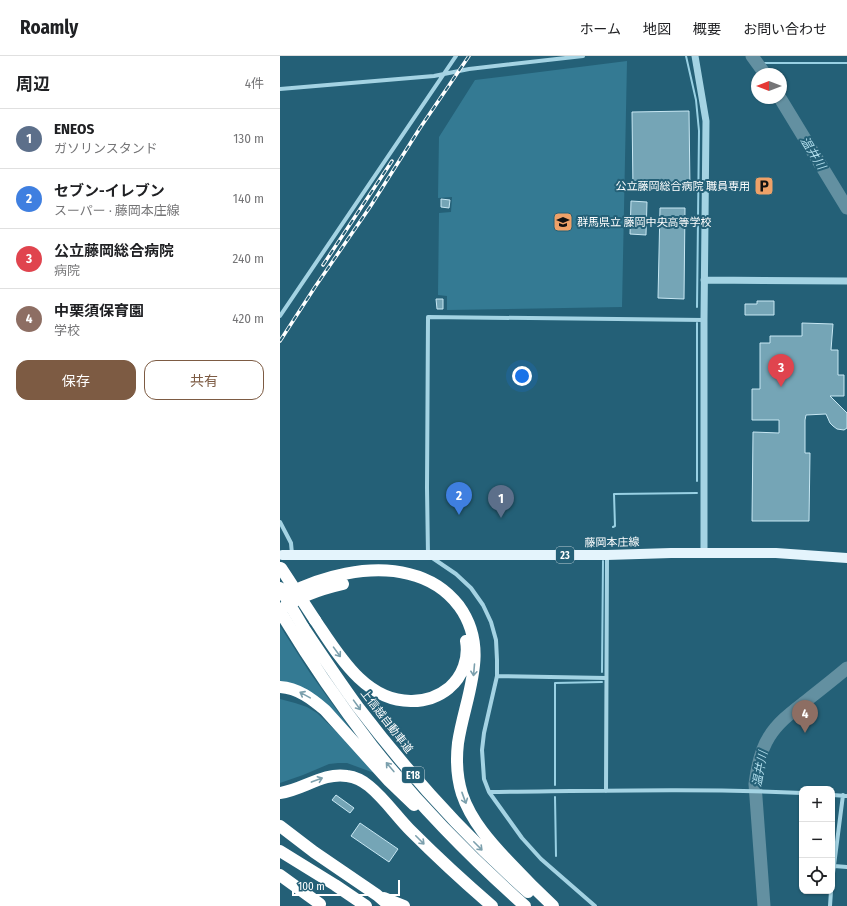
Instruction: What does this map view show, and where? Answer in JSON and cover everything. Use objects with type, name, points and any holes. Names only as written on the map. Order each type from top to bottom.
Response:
[{"type":"highway","points":[[280,610],[296,600],[307,595],[346,583],[374,579],[398,579],[409,582],[427,588],[435,593],[443,599],[456,614],[465,633],[467,653],[465,663],[462,671],[451,686],[435,697],[418,701],[408,701],[399,700],[380,693],[356,675],[340,657],[315,620],[284,561]]},
{"type":"highway","points":[[280,599],[302,588],[326,579],[353,573],[382,570],[404,573],[425,579],[442,588],[450,596],[464,612],[474,643],[473,677],[458,744],[458,770],[462,794],[472,816],[488,838],[518,872],[553,906]]},
{"type":"highway","name":"上信越自動車道","points":[[280,588],[298,630],[344,708],[372,746],[439,822],[503,887],[525,906]]},
{"type":"highway","name":"上信越自動車道","points":[[280,610],[329,666],[357,706],[410,772],[458,826],[543,906]]},
{"type":"highway","points":[[280,687],[300,692],[325,710],[405,797],[455,845],[503,887]]},
{"type":"highway","points":[[280,793],[288,792],[330,776],[347,776],[355,778],[369,786],[441,861],[492,906]]},
{"type":"highway","points":[[280,826],[314,852],[377,895],[390,906]]},
{"type":"highway","points":[[280,832],[314,852]]},
{"type":"highway","points":[[280,846],[305,866]]},
{"type":"highway","points":[[280,851],[366,906]]},
{"type":"highway","points":[[280,875],[320,904]]},
{"type":"highway","points":[[377,895],[404,906]]},
{"type":"main road","name":"藤岡本庄線","points":[[284,561],[428,555],[607,555],[704,553],[776,553],[847,558]]},
{"type":"street","points":[[280,316],[456,56]]},
{"type":"street","points":[[280,89],[426,76],[469,69],[583,56]]},
{"type":"street","points":[[695,56],[706,121],[704,280],[704,553]]},
{"type":"street","points":[[704,280],[847,280]]},
{"type":"street","points":[[595,906],[541,859],[522,838],[489,792],[484,780],[482,750],[484,733],[497,676],[496,640],[491,622],[483,605],[471,588],[456,574],[428,555],[428,317],[704,320]]},
{"type":"street","points":[[280,522],[291,543],[284,561]]},
{"type":"street","points":[[606,791],[607,555]]},
{"type":"street","points":[[497,676],[606,678]]},
{"type":"street","points":[[489,792],[761,791],[799,793]]},
{"type":"street","points":[[835,860],[845,795]]},
{"type":"street","points":[[835,866],[847,867]]},
{"type":"street","points":[[830,906],[831,894]]},
{"type":"shaded area","name":"群馬県立 藤岡中央高等学校","points":[[627,61],[622,307],[447,310],[447,296],[438,295],[439,213],[451,212],[452,197],[438,198],[439,137],[475,80]]},
{"type":"shaded area","points":[[280,626],[310,673],[354,734],[280,682]]},
{"type":"shaded area","points":[[280,699],[307,707],[317,713],[377,774],[347,763],[338,763],[329,764],[280,783]]},
{"type":"building","points":[[689,111],[690,189],[633,190],[632,112]]},
{"type":"building","points":[[441,199],[450,200],[449,208],[441,207]]},
{"type":"building","points":[[631,201],[647,202],[646,235],[630,234]]},
{"type":"building","points":[[660,208],[685,208],[684,299],[658,298]]},
{"type":"building","points":[[436,299],[443,299],[443,309],[437,309]]},
{"type":"building","points":[[757,301],[774,301],[774,315],[745,315],[745,304],[757,304]]},
{"type":"building","points":[[802,323],[833,324],[831,350],[838,350],[838,375],[844,375],[844,396],[830,396],[847,413],[847,428],[844,430],[837,429],[830,423],[826,414],[806,415],[805,453],[810,453],[809,521],[752,521],[753,432],[779,433],[779,420],[752,420],[752,389],[760,389],[760,343],[770,343],[770,336],[802,336]]},
{"type":"building","points":[[336,795],[354,808],[350,813],[332,800]]},
{"type":"building","points":[[360,823],[398,849],[389,862],[351,836]]},
{"type":"waterway","points":[[686,56],[696,100],[699,131],[697,307]]},
{"type":"waterway","name":"温井川","points":[[752,56],[761,68]]},
{"type":"waterway","points":[[758,63],[847,63]]},
{"type":"waterway","name":"温井川","points":[[784,104],[847,208]]},
{"type":"waterway","points":[[697,323],[697,481]]},
{"type":"waterway","points":[[613,527],[615,526],[614,494],[697,493]]},
{"type":"waterway","points":[[603,537],[603,548]]},
{"type":"waterway","points":[[602,672],[603,561]]},
{"type":"waterway","name":"温井川","points":[[764,906],[755,784],[761,754],[769,737],[781,722],[847,668]]},
{"type":"waterway","points":[[555,785],[555,683],[602,682]]},
{"type":"waterway","points":[[555,797],[556,856]]},
{"type":"railway","points":[[280,341],[469,56]]},
{"type":"railway","points":[[323,265],[392,161]]},
{"type":"place","name":"公立藤岡総合病院 職員専用","points":[[764,186]]},
{"type":"place","name":"群馬県立 藤岡中央高等学校","points":[[563,222]]},
{"type":"place","name":"公立藤岡総合病院","points":[[781,387]]},
{"type":"place","name":"セブン-イレブン","points":[[459,515]]},
{"type":"place","name":"ENEOS","points":[[501,518]]},
{"type":"place","name":"中栗須保育園","points":[[805,733]]}]
